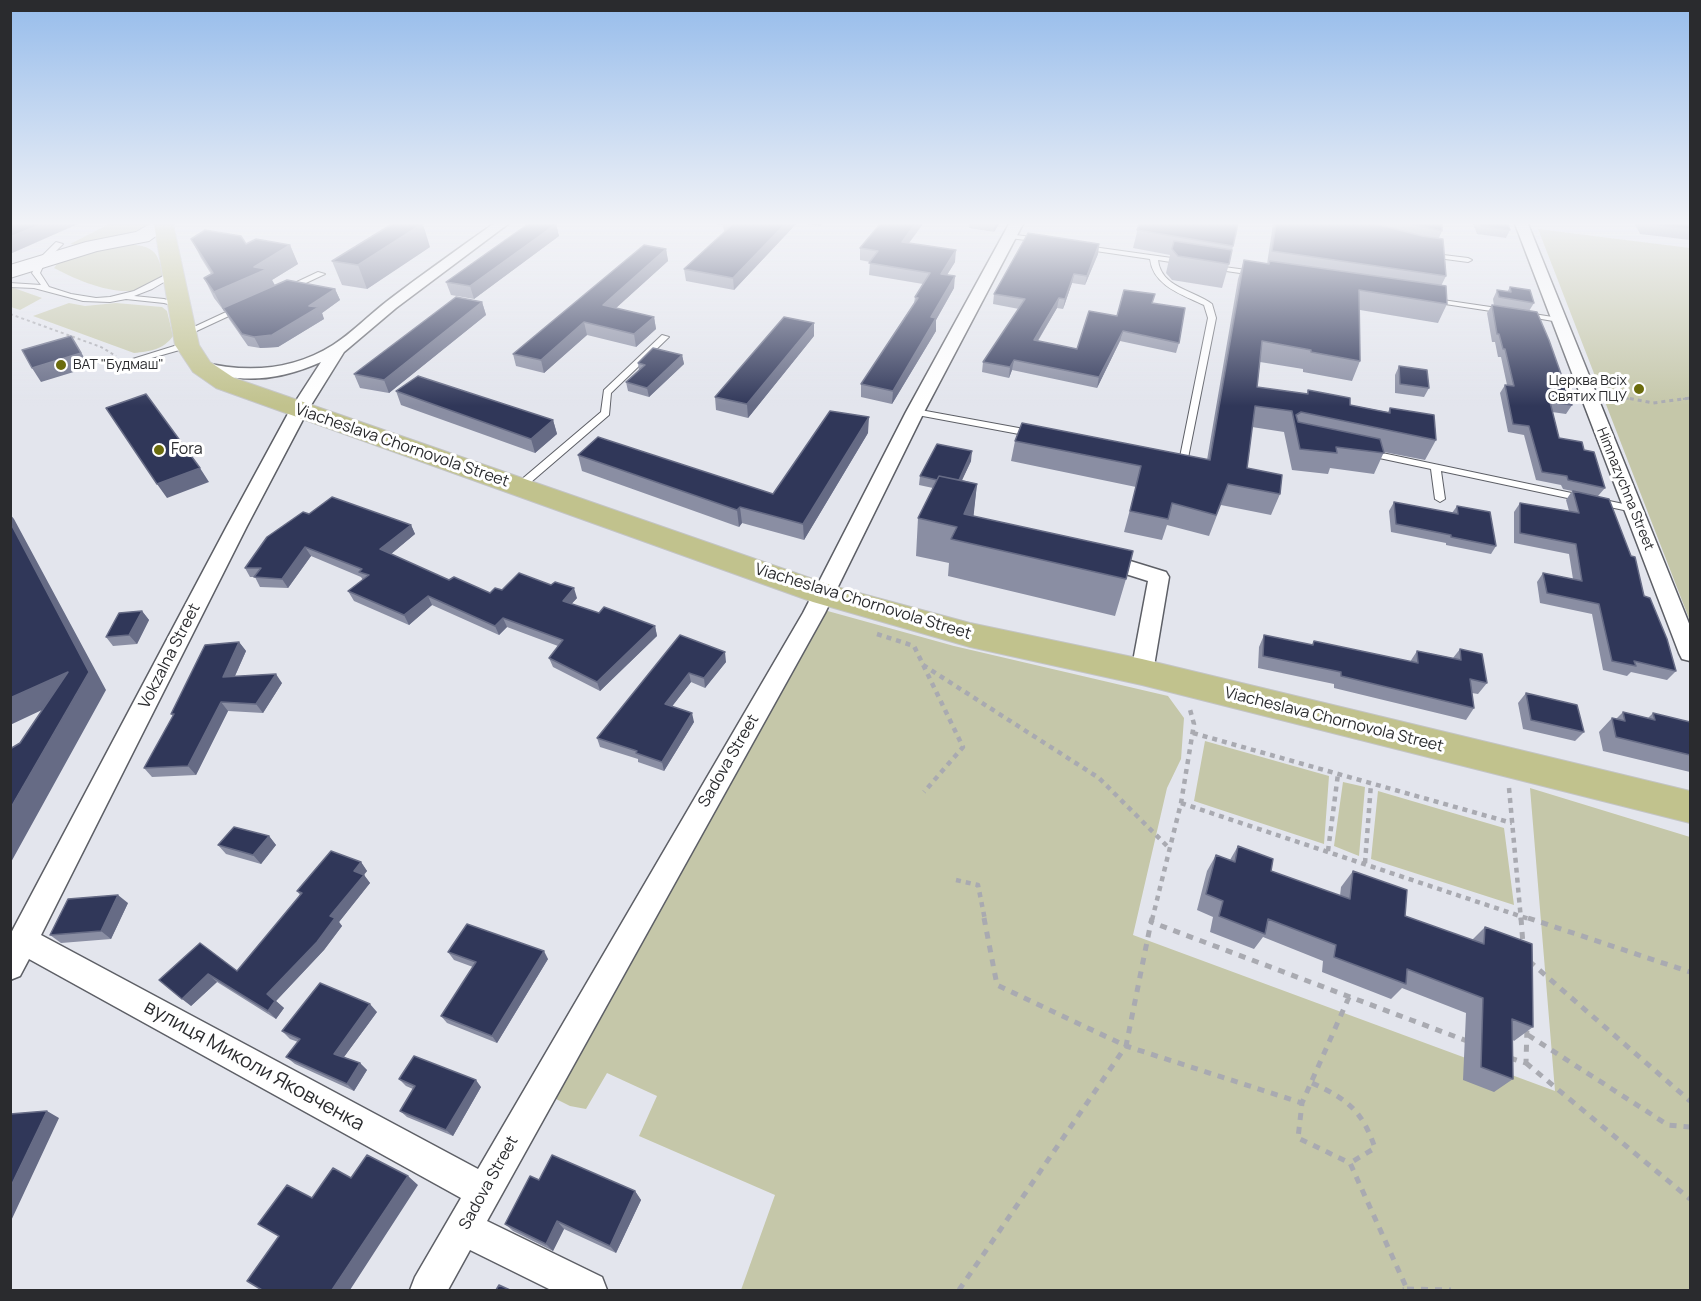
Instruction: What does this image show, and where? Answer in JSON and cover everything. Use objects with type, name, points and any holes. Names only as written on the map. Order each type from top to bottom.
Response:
[{"type":"main road","points":[[176,285],[191,348]]},
{"type":"main road","name":"Viacheslava Chornovola Street","points":[[191,348],[225,383],[824,594],[970,635],[1142,672],[1690,807]]},
{"type":"street","name":"Vokzalna Street","points":[[191,348],[228,375],[276,374],[301,366],[338,349],[418,285]]},
{"type":"street","name":"Sadova Street","points":[[428,1290],[824,594],[915,412],[984,285]]},
{"type":"street","name":"Himnazychna Street","points":[[1544,285],[1690,653]]},
{"type":"street","name":"Vokzalna Street","points":[[17,954],[237,526],[299,410],[338,349]]},
{"type":"street","points":[[1080,554],[1159,577],[1142,672]]},
{"type":"street","name":"вулиця Миколи Яковченка","points":[[17,954],[484,1191]]},
{"type":"street","points":[[464,1228],[589,1290]]},
{"type":"lane","points":[[10,285],[46,286],[85,300],[151,299],[180,304]]},
{"type":"lane","points":[[116,298],[141,291],[152,285]]},
{"type":"lane","points":[[279,292],[296,285]]},
{"type":"lane","points":[[1160,457],[1184,461],[1212,318],[1208,304],[1171,285]]},
{"type":"lane","points":[[1422,299],[1558,320]]},
{"type":"lane","points":[[127,363],[191,348],[248,306]]},
{"type":"lane","points":[[519,487],[606,413],[607,392],[664,336]]},
{"type":"lane","points":[[915,412],[1044,436]]},
{"type":"lane","points":[[1353,450],[1634,509]]},
{"type":"lane","points":[[1436,469],[1440,500]]},
{"type":"path","points":[[10,314],[101,347],[127,363]]},
{"type":"path","points":[[1587,391],[1653,402],[1690,398]]},
{"type":"path","points":[[870,632],[914,646],[963,747],[924,792]]},
{"type":"path","points":[[923,665],[1099,778],[1170,849]]},
{"type":"path","points":[[959,1290],[1126,1046],[1151,922],[1181,803],[1194,724],[1189,706],[1190,684]]},
{"type":"path","points":[[1193,733],[1512,823]]},
{"type":"path","points":[[1506,763],[1522,916],[1524,968]]},
{"type":"path","points":[[1328,851],[1338,774]]},
{"type":"path","points":[[1365,863],[1371,784]]},
{"type":"path","points":[[1181,803],[1690,972]]},
{"type":"path","points":[[956,880],[978,885],[997,985],[1126,1046],[1302,1103]]},
{"type":"path","points":[[1151,922],[1470,1042]]},
{"type":"path","points":[[1524,957],[1690,1101]]},
{"type":"path","points":[[1349,997],[1302,1103],[1298,1138],[1350,1163],[1405,1290],[1451,1290]]},
{"type":"path","points":[[1526,1063],[1527,1024]]},
{"type":"path","points":[[1528,1035],[1668,1125],[1690,1127]]},
{"type":"path","points":[[1504,1055],[1526,1063],[1690,1199]]},
{"type":"path","points":[[1312,1083],[1346,1098],[1369,1126],[1375,1148],[1350,1163]]},
{"type":"green space","points":[[94,285],[152,285],[139,290],[124,291]]},
{"type":"green space","points":[[1560,285],[1690,285],[1690,621]]},
{"type":"green space","points":[[11,288],[42,298],[20,310],[11,307]]},
{"type":"green space","points":[[69,303],[85,306],[116,303],[162,307],[167,311],[173,336],[161,347],[134,353],[33,316]]},
{"type":"green space","points":[[824,610],[954,646],[1168,696],[1184,718],[1181,759],[1167,788],[1133,935],[1555,1091],[1530,788],[1690,837],[1690,1290],[741,1290],[775,1195],[639,1136],[657,1096],[607,1073],[586,1109],[570,1106],[550,1096]]},
{"type":"green space","points":[[1205,741],[1329,776],[1324,844],[1194,801]]},
{"type":"green space","points":[[1343,782],[1365,787],[1359,856],[1334,846]]},
{"type":"green space","points":[[1378,791],[1504,828],[1514,905],[1371,859]]},
{"type":"building","points":[[209,285],[231,285],[214,292]]},
{"type":"building","points":[[276,285],[312,285],[335,289],[309,306],[319,307],[272,335],[254,337],[242,334],[223,308]]},
{"type":"building","points":[[596,285],[626,285],[603,305],[654,317],[634,334],[584,322],[541,360],[513,354]]},
{"type":"building","points":[[923,285],[950,285],[931,317],[936,318],[893,391],[861,384],[918,298],[915,297]]},
{"type":"building","points":[[999,285],[1070,285],[1065,299],[1059,298],[1034,340],[1077,349],[1089,311],[1117,316],[1124,290],[1155,294],[1152,303],[1185,308],[1179,343],[1123,331],[1099,377],[1014,360],[1010,367],[983,362],[1025,299],[994,294]]},
{"type":"building","points":[[1240,285],[1446,286],[1447,304],[1359,290],[1360,361],[1262,341],[1257,387],[1308,394],[1308,390],[1350,398],[1350,405],[1390,413],[1390,408],[1434,415],[1436,440],[1301,412],[1296,415],[1298,422],[1380,439],[1384,453],[1336,447],[1337,453],[1300,449],[1292,411],[1255,406],[1247,468],[1282,475],[1280,494],[1228,484],[1216,515],[1172,503],[1168,519],[1130,511],[1141,466],[1015,441],[1022,423],[1210,460]]},
{"type":"building","points":[[1510,287],[1530,290],[1534,303],[1499,297],[1497,290],[1511,292]]},
{"type":"building","points":[[456,297],[482,302],[384,380],[354,374]]},
{"type":"building","points":[[1492,305],[1537,312],[1572,405],[1550,402],[1559,438],[1582,442],[1584,450],[1594,452],[1605,488],[1568,480],[1567,476],[1542,472],[1529,426],[1513,424],[1505,385],[1514,386],[1505,349],[1497,334]]},
{"type":"building","points":[[784,317],[814,323],[747,404],[715,397]]},
{"type":"building","points":[[71,336],[81,353],[32,368],[22,350]]},
{"type":"building","points":[[653,348],[682,355],[647,388],[626,382],[645,365],[638,363]]},
{"type":"building","points":[[1399,366],[1427,370],[1429,388],[1400,384]]},
{"type":"building","points":[[418,376],[553,420],[531,439],[396,391]]},
{"type":"building","points":[[146,394],[200,468],[157,484],[106,408]]},
{"type":"building","points":[[830,411],[869,417],[803,524],[740,507],[737,510],[578,455],[598,437],[773,494]]},
{"type":"building","points":[[937,444],[972,451],[959,480],[939,476],[937,480],[920,476]]},
{"type":"building","points":[[939,476],[977,484],[964,514],[1133,551],[1126,579],[951,539],[957,527],[918,518]]},
{"type":"building","points":[[1573,491],[1609,499],[1631,556],[1635,557],[1644,596],[1650,598],[1667,639],[1676,671],[1634,661],[1636,666],[1612,661],[1599,604],[1547,593],[1543,573],[1582,581],[1576,544],[1520,533],[1520,503],[1579,513]]},
{"type":"building","points":[[332,497],[411,525],[380,549],[449,580],[454,577],[490,593],[495,588],[502,590],[519,573],[551,585],[555,582],[574,588],[563,601],[599,613],[604,607],[655,626],[597,682],[549,658],[563,640],[503,618],[495,626],[428,596],[404,615],[348,591],[369,575],[359,572],[362,569],[305,547],[282,579],[254,577],[261,568],[245,568],[267,537],[303,512],[309,514]]},
{"type":"building","points":[[1394,502],[1458,514],[1457,506],[1490,512],[1496,546],[1396,524]]},
{"type":"building","points":[[10,522],[89,672],[10,809],[10,749],[20,743],[68,672],[10,698]]},
{"type":"building","points":[[142,611],[129,635],[106,637],[119,613]]},
{"type":"building","points":[[680,635],[725,652],[704,678],[689,673],[665,704],[692,713],[662,762],[597,738]]},
{"type":"building","points":[[1264,635],[1313,645],[1314,641],[1418,663],[1417,651],[1461,660],[1460,649],[1482,654],[1487,683],[1470,679],[1474,708],[1341,676],[1341,672],[1263,656]]},
{"type":"building","points":[[239,642],[223,677],[276,674],[256,704],[221,702],[188,766],[144,768],[174,714],[171,714],[205,645]]},
{"type":"building","points":[[1526,693],[1577,705],[1584,732],[1531,720]]},
{"type":"building","points":[[1623,712],[1655,720],[1653,713],[1690,722],[1690,755],[1616,737],[1612,718],[1625,721]]},
{"type":"building","points":[[234,827],[269,836],[253,855],[218,845]]},
{"type":"building","points":[[1238,846],[1273,859],[1271,871],[1350,899],[1353,871],[1407,890],[1405,916],[1484,944],[1485,927],[1532,944],[1533,1027],[1512,1019],[1513,1079],[1481,1067],[1483,998],[1407,969],[1406,984],[1334,957],[1336,945],[1268,919],[1265,934],[1219,916],[1223,901],[1206,894],[1216,855],[1235,862]]},
{"type":"building","points":[[331,851],[361,862],[354,871],[364,875],[330,916],[335,918],[317,942],[267,994],[275,1001],[268,1011],[208,974],[182,999],[159,980],[200,943],[237,971],[302,893],[297,891]]},
{"type":"building","points":[[118,895],[101,931],[50,935],[68,899]]},
{"type":"building","points":[[467,924],[544,951],[492,1036],[441,1016],[476,962],[448,952]]},
{"type":"building","points":[[320,983],[370,1004],[334,1054],[360,1063],[347,1084],[286,1057],[300,1039],[282,1031]]},
{"type":"building","points":[[414,1056],[476,1080],[446,1130],[400,1111],[415,1086],[399,1079]]},
{"type":"building","points":[[47,1111],[10,1188],[10,1114]]},
{"type":"building","points":[[367,1155],[408,1176],[332,1290],[262,1290],[247,1281],[279,1236],[258,1224],[287,1185],[312,1198],[333,1168],[351,1178]]},
{"type":"building","points":[[552,1155],[635,1191],[610,1246],[557,1221],[546,1244],[505,1224],[530,1176],[539,1180]]},
{"type":"building","points":[[499,1285],[510,1290],[496,1290]]},
{"type":"place","name":"ВАТ \"Будмаш\"","points":[[61,365]]},
{"type":"place","name":"Церква Всіх Святих ПЦУ","points":[[1639,389]]},
{"type":"place","name":"Fora","points":[[159,450]]}]
